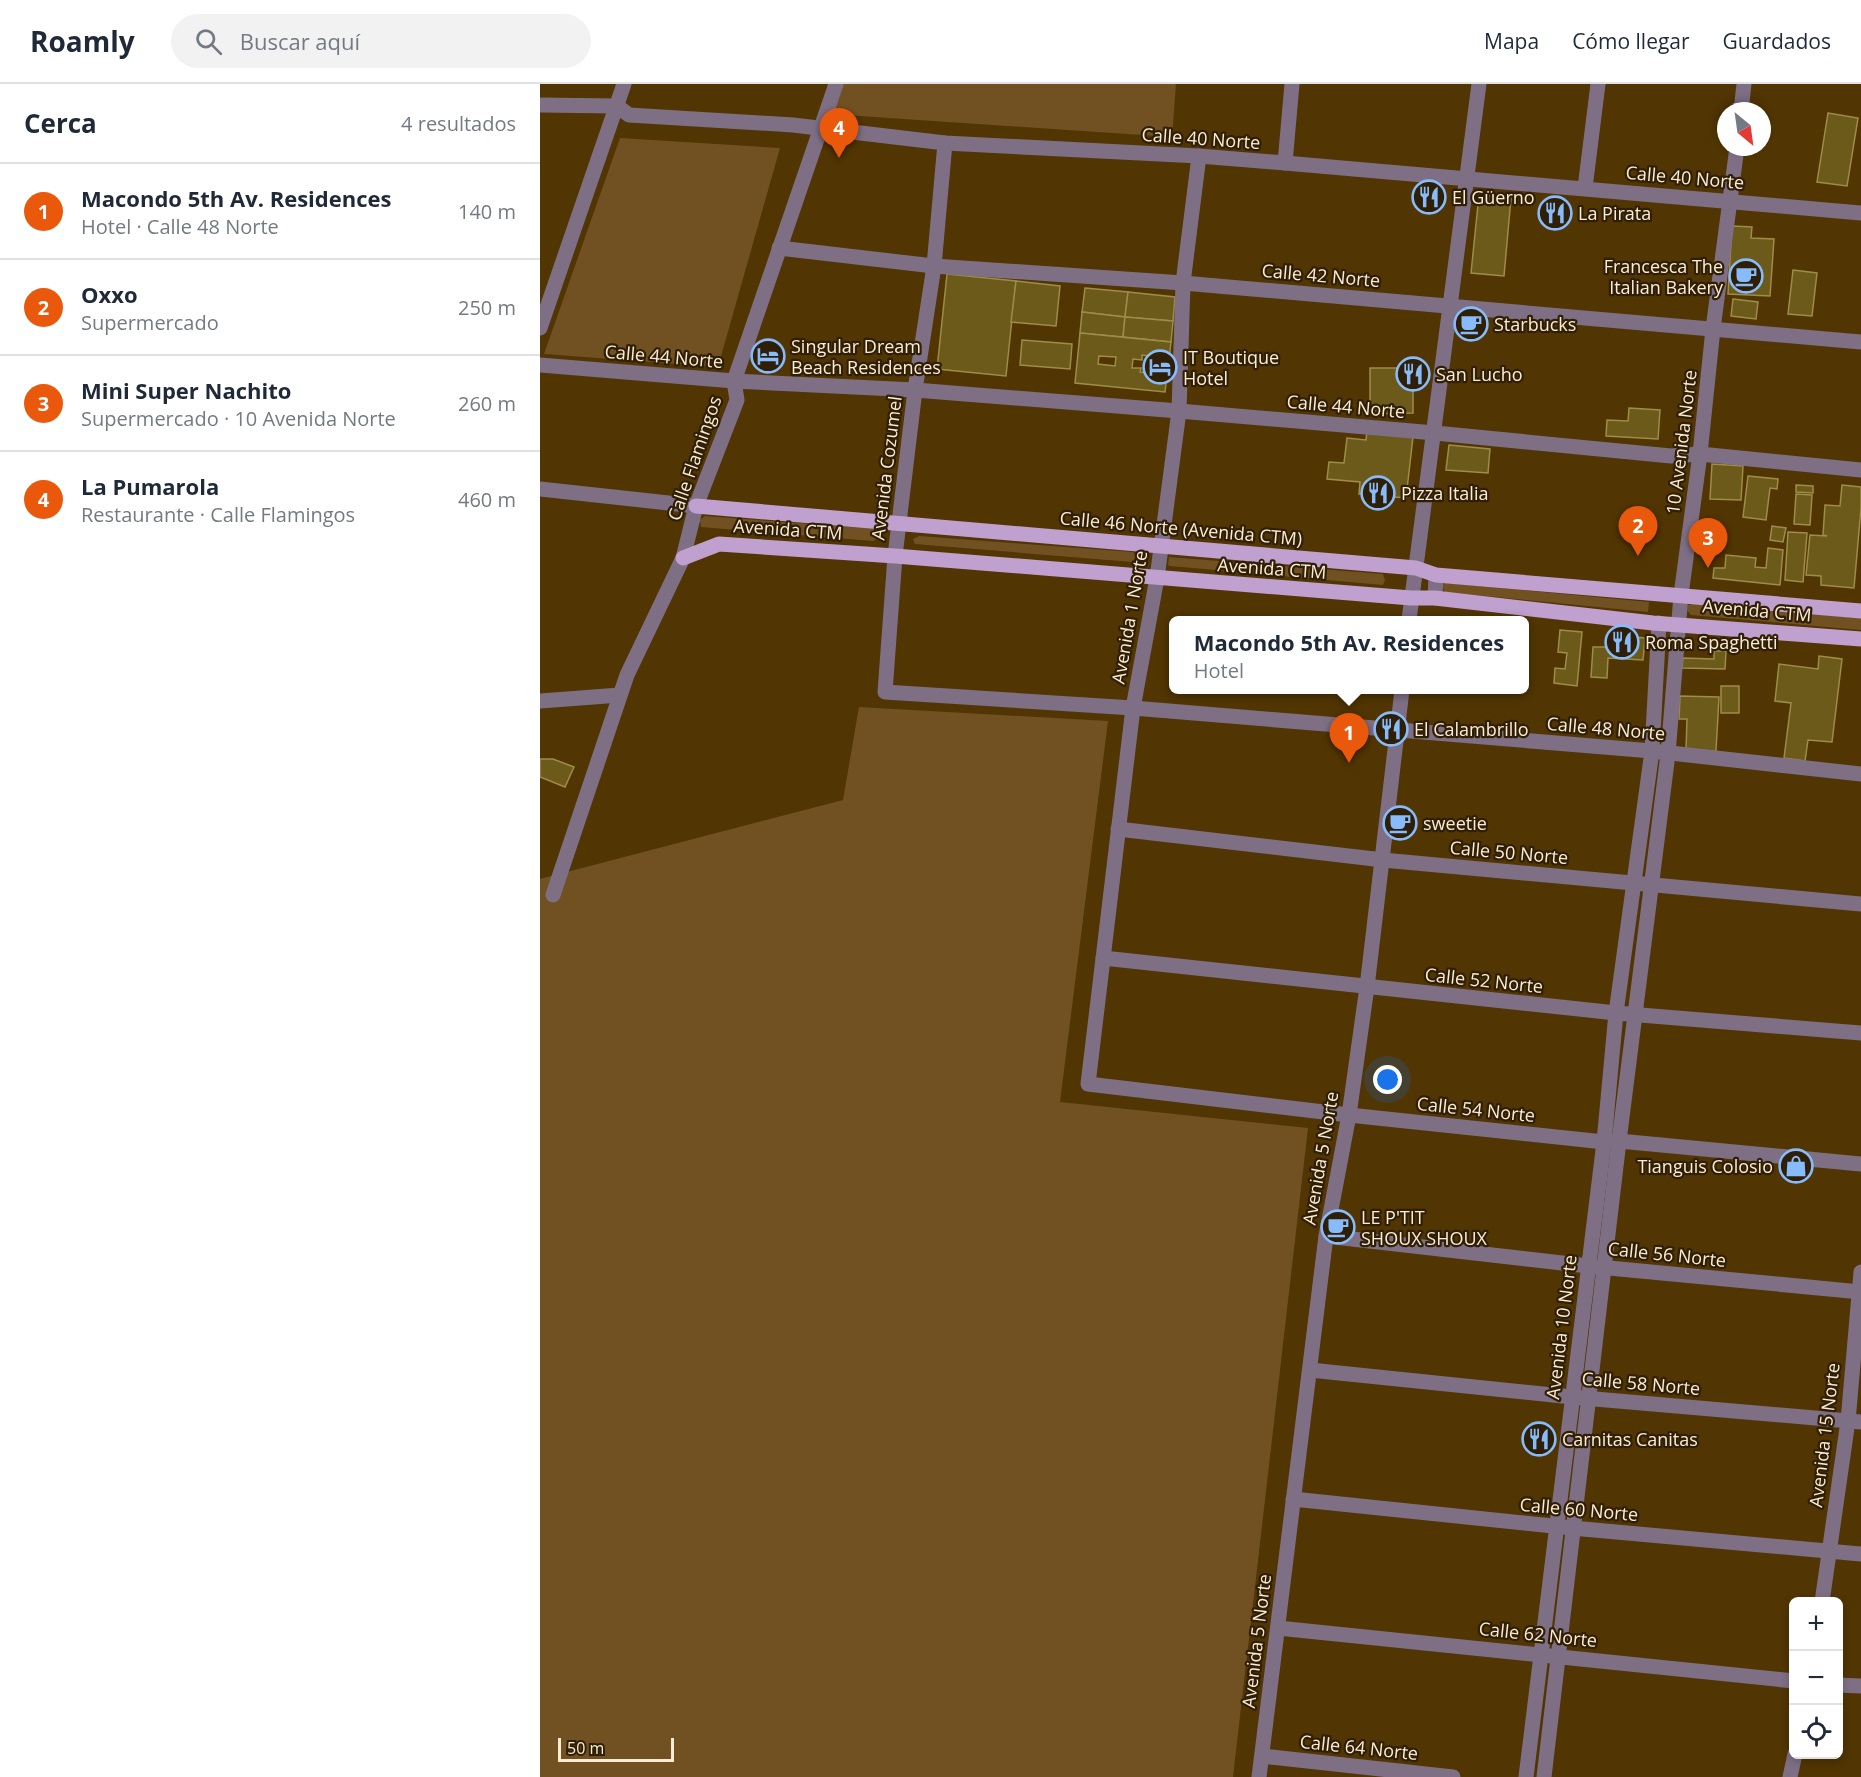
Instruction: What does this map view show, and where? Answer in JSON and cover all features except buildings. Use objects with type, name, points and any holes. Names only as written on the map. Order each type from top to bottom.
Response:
[{"type":"main road","name":"Calle 46 Norte (Avenida CTM)","points":[[696,506],[1162,545],[1416,568],[1437,574],[1661,593]]},
{"type":"main road","name":"Avenida CTM","points":[[683,558],[719,544],[895,556],[1411,598],[1435,598],[1659,623],[1861,639]]},
{"type":"main road","name":"Avenida CTM","points":[[1661,593],[1861,611]]},
{"type":"street","points":[[540,328],[624,84]]},
{"type":"street","name":"Calle Flamingos","points":[[553,895],[627,675],[683,558],[696,506],[737,400],[734,381],[836,84]]},
{"type":"street","points":[[1285,163],[1292,84]]},
{"type":"street","points":[[1409,616],[1479,84]]},
{"type":"street","points":[[1585,188],[1598,84]]},
{"type":"street","points":[[1742,102],[1744,84]]},
{"type":"street","name":"Calle 40 Norte","points":[[540,105],[617,106],[629,115],[822,129],[945,143],[1199,156],[1861,213]]},
{"type":"street","name":"Avenida Cozumel","points":[[885,692],[895,556],[933,266],[945,143]]},
{"type":"street","name":"Avenida 1 Norte","points":[[1088,1084],[1133,708],[1157,578],[1179,411],[1184,283],[1199,156]]},
{"type":"street","name":"10 Avenida Norte","points":[[1652,885],[1668,754],[1681,595],[1736,156]]},
{"type":"street","name":"Calle 42 Norte","points":[[778,248],[933,266],[1184,283],[1861,342]]},
{"type":"street","name":"Calle 44 Norte","points":[[540,365],[734,381],[915,390],[1435,433],[1677,456],[1700,454],[1861,470]]},
{"type":"street","points":[[540,489],[696,506]]},
{"type":"street","points":[[1435,598],[1437,574]]},
{"type":"street","points":[[1635,882],[1652,751],[1659,623]]},
{"type":"street","name":"Calle 48 Norte","points":[[885,692],[1133,708],[1652,751],[1861,774]]},
{"type":"street","name":"Avenida 5 Norte","points":[[1259,1777],[1326,1236],[1349,1115],[1367,987],[1402,694]]},
{"type":"street","points":[[540,701],[620,695]]},
{"type":"street","name":"Calle 50 Norte","points":[[1118,830],[1383,860],[1861,904]]},
{"type":"street","name":"Avenida 10 Norte","points":[[1526,1777],[1541,1654],[1590,1399],[1605,1267],[1616,1013],[1635,882]]},
{"type":"street","name":"Avenida 10 Norte","points":[[1544,1777],[1559,1656],[1572,1397],[1588,1266],[1635,1013],[1652,885]]},
{"type":"street","name":"Calle 52 Norte","points":[[1103,958],[1616,1013],[1861,1033]]},
{"type":"street","name":"Calle 54 Norte","points":[[1088,1084],[1349,1115],[1611,1142],[1861,1164]]},
{"type":"street","name":"Calle 56 Norte","points":[[1326,1236],[1588,1266],[1860,1292]]},
{"type":"street","name":"Avenida 15 Norte","points":[[1823,1597],[1829,1551],[1854,1421],[1861,1272]]},
{"type":"street","name":"Calle 58 Norte","points":[[1310,1370],[1590,1399],[1854,1421]]},
{"type":"street","name":"Calle 60 Norte","points":[[1293,1499],[1565,1528],[1861,1554]]},
{"type":"street","name":"Calle 62 Norte","points":[[1278,1628],[1789,1680]]},
{"type":"street","points":[[1843,1684],[1861,1686]]},
{"type":"street","name":"Calle 64 Norte","points":[[1262,1756],[1453,1777]]},
{"type":"street","points":[[1790,1777],[1794,1759]]},
{"type":"shaded area","points":[[841,84],[1176,84],[1172,137],[830,114]]},
{"type":"shaded area","points":[[620,138],[780,148],[718,367],[544,354]]},
{"type":"shaded area","points":[[705,516],[877,529],[881,533],[879,538],[873,541],[701,527],[700,520]]},
{"type":"shaded area","points":[[919,536],[1133,552],[1136,557],[1132,562],[915,544],[913,539]]},
{"type":"shaded area","points":[[1169,557],[1383,574],[1385,580],[1383,585],[1170,566],[1168,565]]},
{"type":"shaded area","points":[[1445,583],[1649,602],[1648,612],[1445,592],[1442,586]]},
{"type":"shaded area","points":[[1688,605],[1861,618],[1861,630],[1691,615],[1687,610]]},
{"type":"shaded area","points":[[859,707],[1108,721],[1060,1102],[1308,1128],[1233,1777],[540,1777],[540,879],[843,800]]},
{"type":"place","name":"La Pumarola","points":[[839,158]]},
{"type":"place","name":"El Güerno","points":[[1429,197]]},
{"type":"place","name":"La Pirata","points":[[1555,213]]},
{"type":"place","name":"Francesca The Italian Bakery","points":[[1746,276]]},
{"type":"place","name":"Starbucks","points":[[1471,324]]},
{"type":"place","name":"Singular Dream Beach Residences","points":[[768,356]]},
{"type":"place","name":"IT Boutique Hotel","points":[[1160,367]]},
{"type":"place","name":"San Lucho","points":[[1413,374]]},
{"type":"place","name":"Pizza Italia","points":[[1378,493]]},
{"type":"place","name":"Oxxo","points":[[1638,556]]},
{"type":"place","name":"Mini Super Nachito","points":[[1708,568]]},
{"type":"place","name":"Roma Spaghetti","points":[[1622,642]]},
{"type":"place","name":"El Calambrillo","points":[[1391,729]]},
{"type":"place","name":"Macondo 5th Av. Residences","points":[[1349,763]]},
{"type":"place","name":"sweetie","points":[[1400,823]]},
{"type":"place","name":"Tianguis Colosio","points":[[1796,1166]]},
{"type":"place","name":"LE P'TIT SHOUX SHOUX","points":[[1338,1227]]},
{"type":"place","name":"Carnitas Canitas","points":[[1539,1439]]}]
